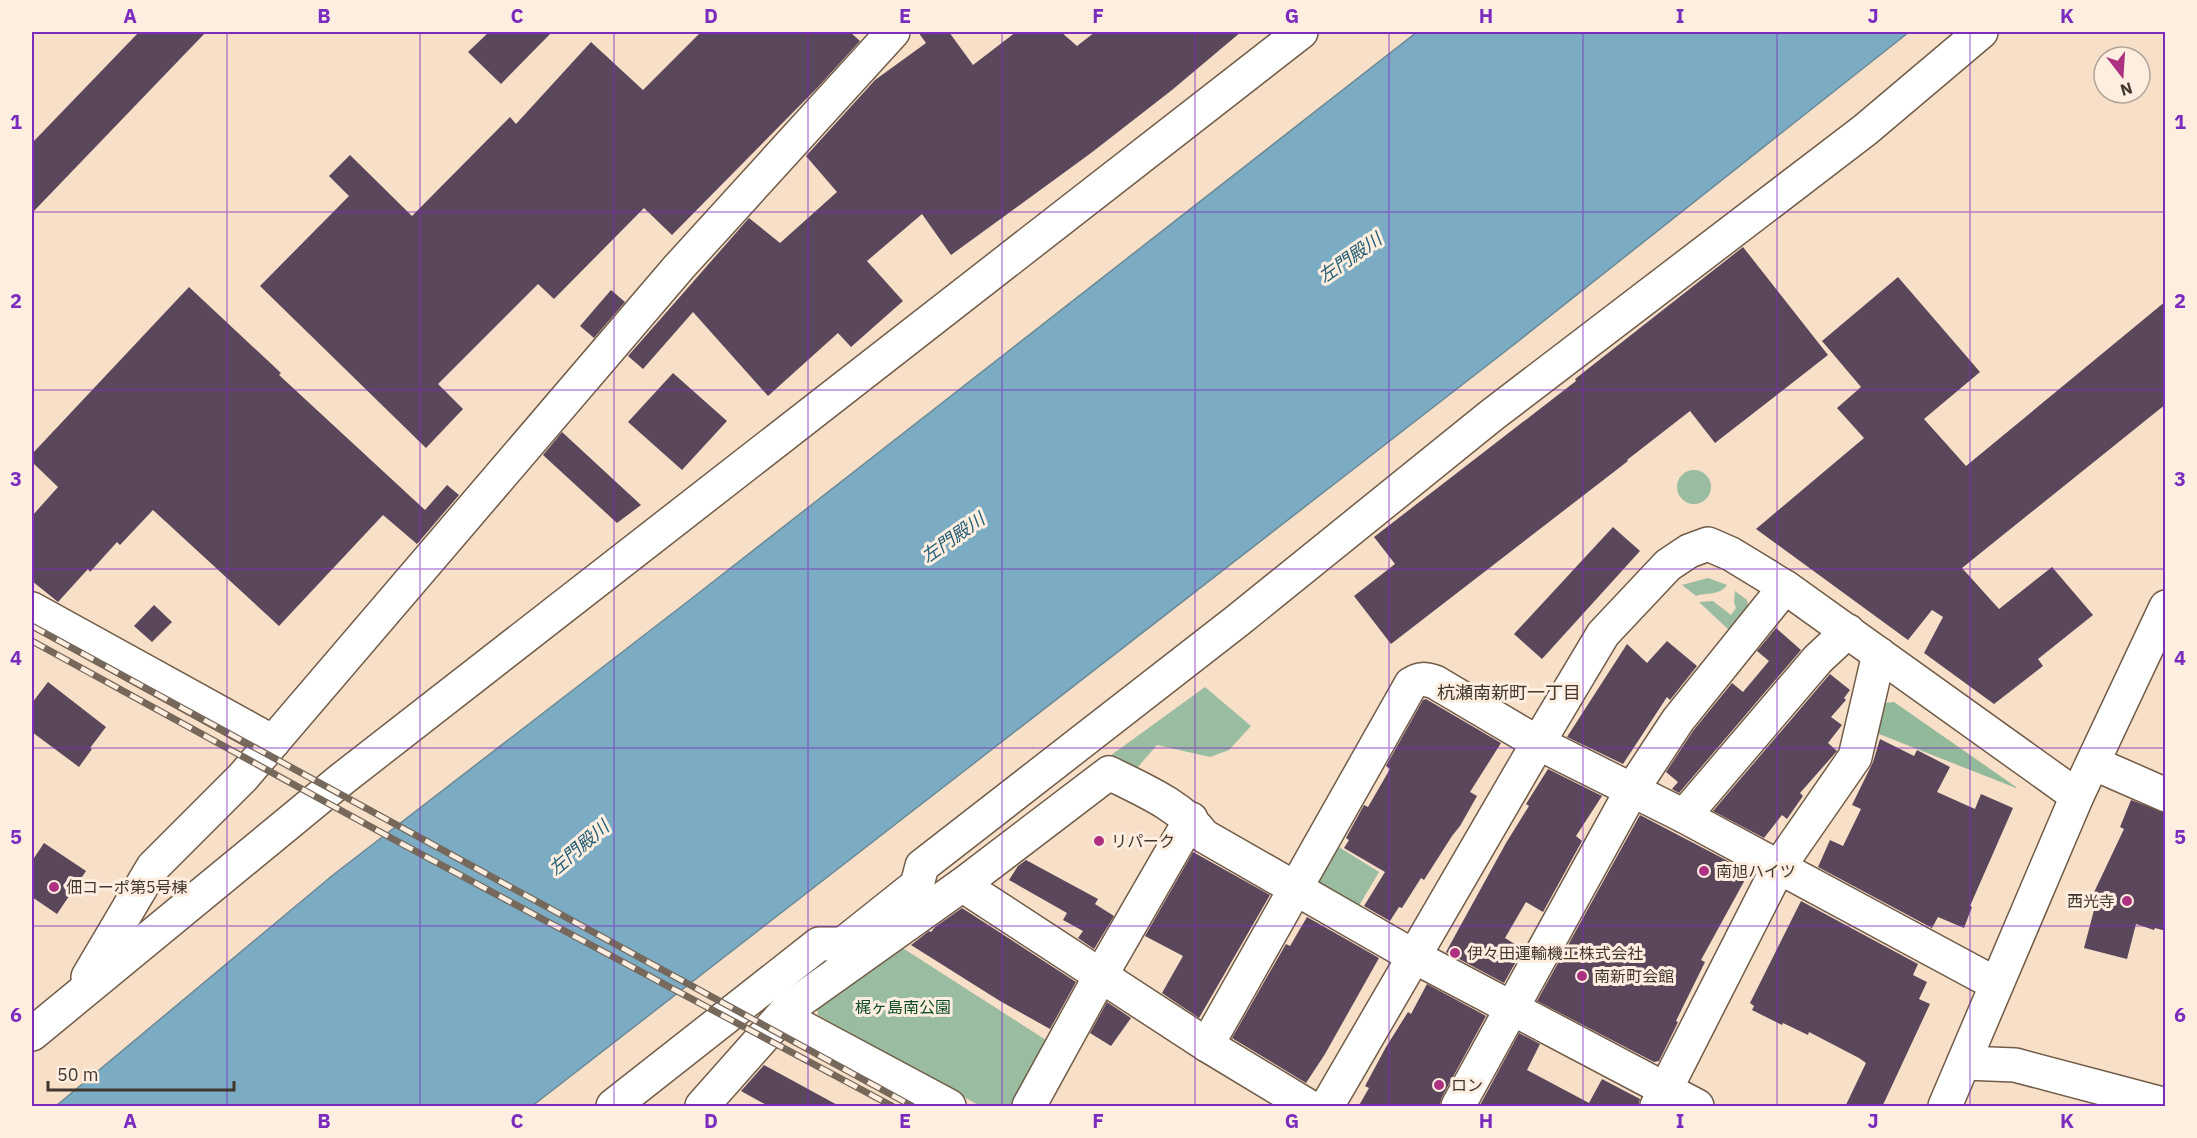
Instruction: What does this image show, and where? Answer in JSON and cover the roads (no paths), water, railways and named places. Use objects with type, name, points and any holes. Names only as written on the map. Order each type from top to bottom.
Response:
[{"type":"street","points":[[76,996],[153,867],[243,777],[679,267],[893,32]]},
{"type":"street","points":[[32,1034],[342,779],[1301,32]]},
{"type":"street","points":[[949,1107],[783,1015],[764,1009],[917,885],[922,866],[1237,621],[1492,415],[1865,130],[1981,32]]},
{"type":"street","points":[[1327,1107],[1603,634],[1668,565],[1689,551],[1708,544],[1731,554],[1785,587],[2077,796]]},
{"type":"street","points":[[1458,1107],[1632,790],[1678,720],[1785,587]]},
{"type":"street","points":[[1945,1107],[2077,796],[2166,607]]},
{"type":"street","points":[[32,609],[273,742]]},
{"type":"street","points":[[1684,816],[1818,659],[1848,631]]},
{"type":"street","points":[[1662,1098],[1778,868],[1855,757],[1879,654]]},
{"type":"street","points":[[1207,1045],[1411,684],[1426,679],[1435,682],[1538,743],[1684,816],[1996,984]]},
{"type":"street","points":[[2093,764],[2166,795]]},
{"type":"street","points":[[702,1107],[783,1015],[962,885],[1108,773],[1148,792],[1191,819],[1204,836],[1415,957],[1511,1008],[1662,1098],[1697,1107]]},
{"type":"street","points":[[1029,1107],[1101,975],[1191,819]]},
{"type":"street","points":[[962,885],[1207,1045],[1308,1107]]},
{"type":"street","points":[[613,1107],[819,944],[843,944]]},
{"type":"street","points":[[1965,1063],[2015,1065],[2163,1105]]},
{"type":"water","name":"左門殿川","points":[[1417,32],[1909,32],[1507,350],[532,1106],[56,1106],[333,875],[691,599]]},
{"type":"railway","points":[[32,626],[912,1106]]},
{"type":"railway","points":[[32,641],[404,845],[892,1106]]},
{"type":"place","name":"リパーク","points":[[1099,841]]},
{"type":"place","name":"南旭ハイツ","points":[[1704,871]]},
{"type":"place","name":"佃コーポ第5号棟","points":[[54,887]]},
{"type":"place","name":"西光寺","points":[[2127,901]]},
{"type":"place","name":"伊々田運輸機工株式会社","points":[[1455,953]]},
{"type":"place","name":"南新町会館","points":[[1582,976]]},
{"type":"place","name":"ロン","points":[[1439,1085]]},
{"type":"district","name":"杭瀬南新町一丁目","points":[[1509,693]]},
{"type":"park label","name":"梶ヶ島南公園","points":[[903,1007]]}]
